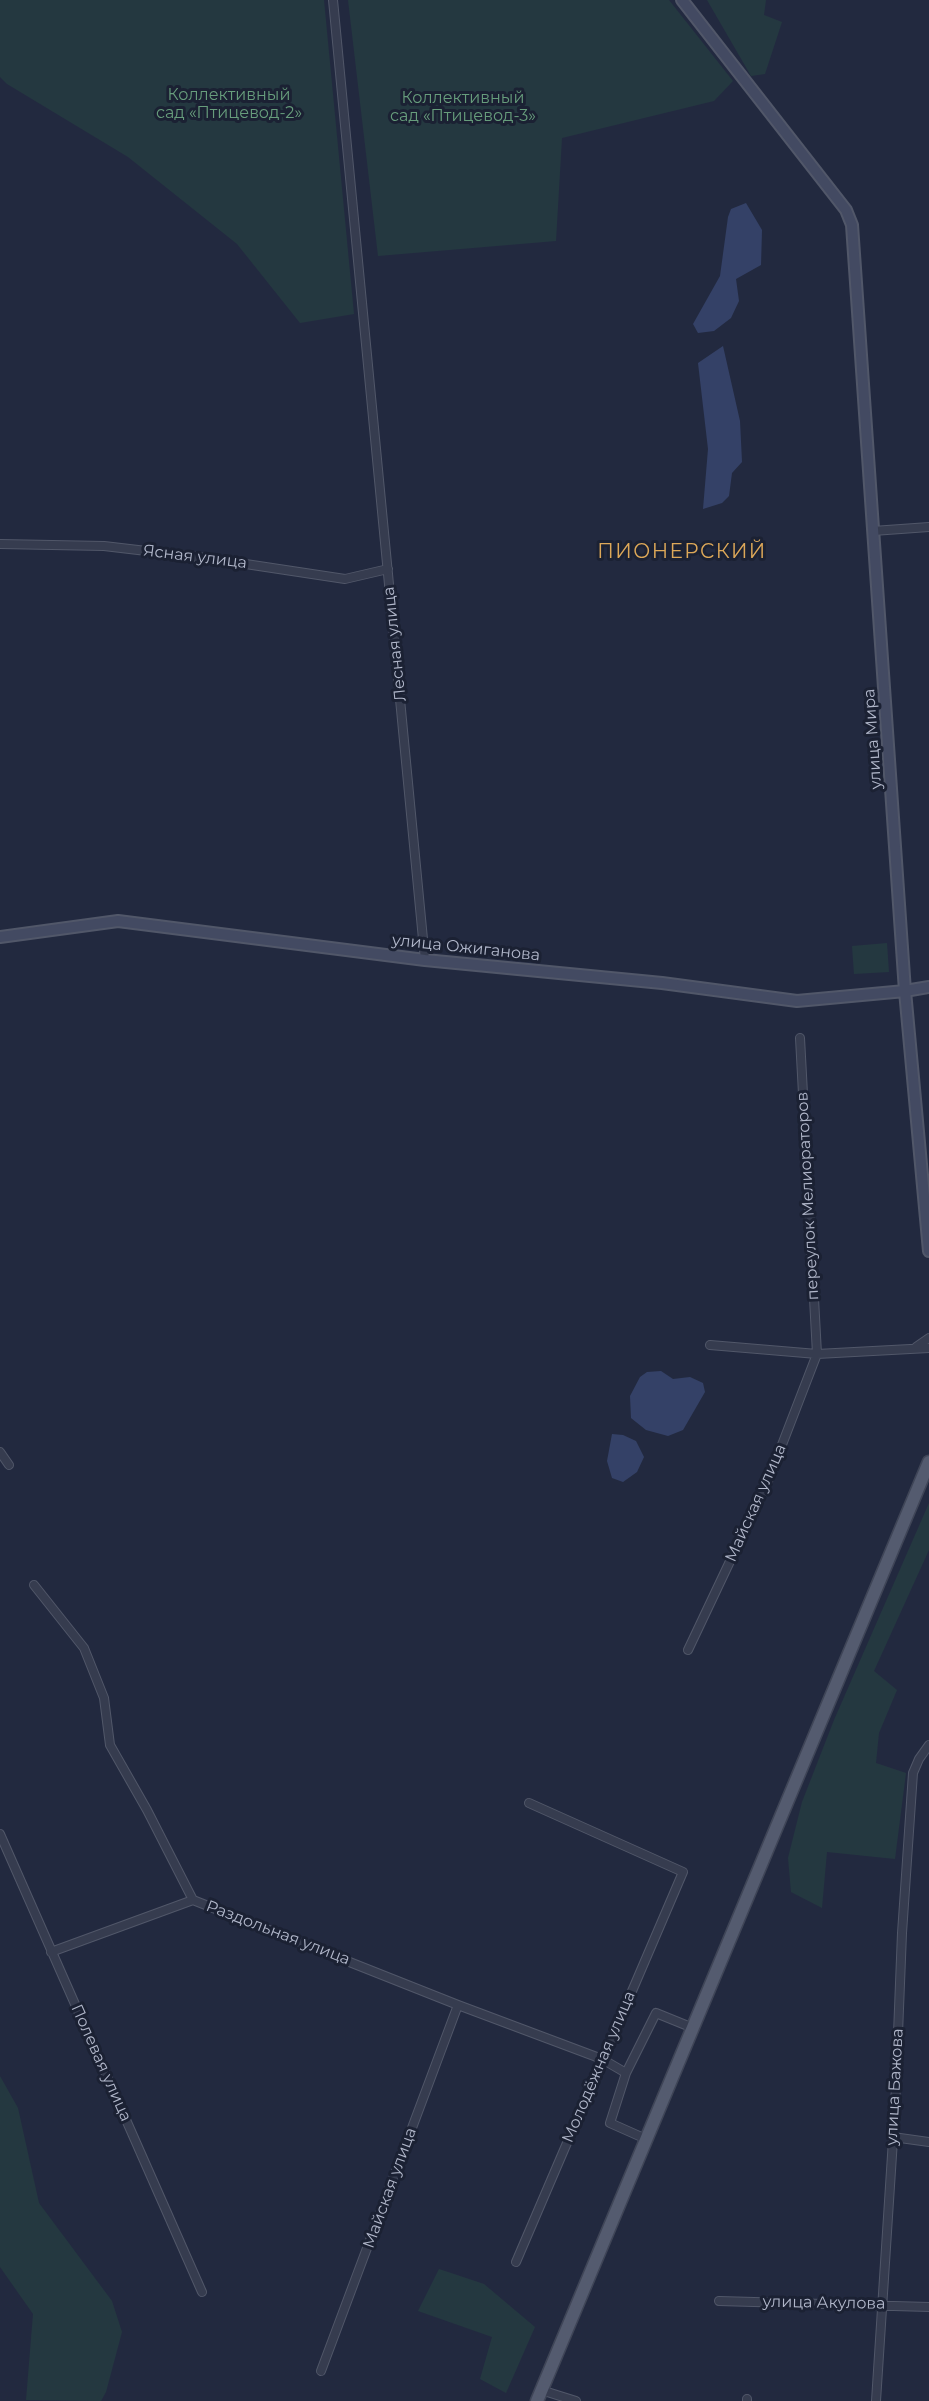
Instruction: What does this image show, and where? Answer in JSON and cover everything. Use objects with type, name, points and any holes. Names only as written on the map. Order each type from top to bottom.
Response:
[{"type":"main road","points":[[539,2396],[929,1462]]},
{"type":"street","name":"Лесная улица","points":[[333,0],[425,960]]},
{"type":"street","name":"улица Мира","points":[[682,0],[846,210],[852,225],[905,991],[929,1251]]},
{"type":"street","points":[[873,531],[929,527]]},
{"type":"street","name":"Ясная улица","points":[[0,544],[104,546],[206,558],[345,579],[388,569]]},
{"type":"street","name":"улица Ожиганова","points":[[0,937],[118,921],[425,960],[662,983],[797,1001],[929,987]]},
{"type":"street","name":"переулок Мелиораторов","points":[[800,1038],[817,1354]]},
{"type":"street","points":[[915,1348],[929,1338]]},
{"type":"street","points":[[710,1345],[817,1354],[929,1348]]},
{"type":"street","name":"Майская улица","points":[[688,1650],[768,1481],[817,1354]]},
{"type":"street","points":[[0,1452],[9,1465]]},
{"type":"street","name":"Раздольная улица","points":[[34,1585],[84,1648],[104,1698],[110,1745],[147,1810],[193,1900],[458,2005],[602,2059],[626,2073]]},
{"type":"street","name":"улица Бажова","points":[[876,2401],[913,1773],[929,1745]]},
{"type":"street","name":"Молодёжная улица","points":[[516,2262],[683,1872],[529,1803]]},
{"type":"street","name":"Полевая улица","points":[[0,1834],[202,2292]]},
{"type":"street","points":[[51,1952],[193,1900]]},
{"type":"street","name":"Майская улица","points":[[321,2371],[458,2005]]},
{"type":"street","points":[[646,2139],[610,2123],[626,2073],[656,2013],[693,2028]]},
{"type":"street","points":[[893,2138],[929,2142]]},
{"type":"street","name":"улица Акулова","points":[[718,2301],[929,2307]]},
{"type":"street","points":[[539,2396],[576,2401]]},
{"type":"green space","name":"Коллективный сад «Птицевод-2»","points":[[0,0],[324,0],[354,314],[300,323],[237,244],[128,157],[7,84],[0,77]]},
{"type":"green space","name":"Коллективный сад «Птицевод-3»","points":[[348,0],[669,0],[733,81],[714,101],[562,138],[556,241],[378,256]]},
{"type":"green space","points":[[707,0],[766,0],[764,15],[782,22],[765,74],[751,76]]},
{"type":"green space","points":[[887,943],[889,972],[854,974],[852,946]]},
{"type":"green space","points":[[929,1503],[929,1550],[874,1671],[897,1690],[879,1733],[876,1763],[906,1773],[895,1859],[827,1852],[822,1908],[791,1892],[788,1858],[802,1802],[834,1720]]},
{"type":"green space","points":[[0,2076],[18,2108],[39,2203],[112,2301],[122,2332],[106,2392],[101,2401],[26,2400],[33,2314],[0,2267]]},
{"type":"green space","points":[[439,2269],[484,2284],[535,2327],[506,2393],[480,2379],[492,2337],[418,2311]]},
{"type":"water","points":[[746,203],[762,230],[761,265],[736,279],[739,301],[731,318],[714,331],[698,333],[693,324],[720,276],[728,217],[731,209]]},
{"type":"water","points":[[723,346],[740,421],[742,462],[732,473],[729,496],[722,503],[703,509],[708,449],[698,363]]},
{"type":"water","points":[[661,1371],[673,1379],[690,1377],[703,1383],[705,1392],[683,1430],[668,1436],[646,1430],[631,1418],[630,1396],[640,1377],[647,1372]]},
{"type":"water","points":[[612,1434],[623,1435],[636,1441],[644,1457],[637,1472],[623,1482],[612,1478],[607,1461]]},
{"type":"district","name":"ПИОНЕРСКИЙ","points":[[682,552]]}]
